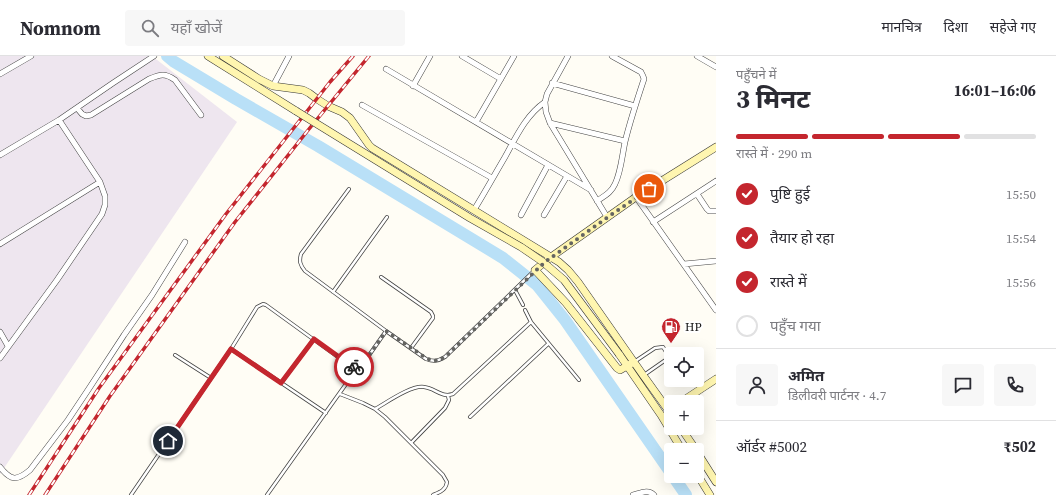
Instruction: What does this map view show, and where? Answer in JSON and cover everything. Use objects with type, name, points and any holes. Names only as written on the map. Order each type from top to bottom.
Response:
[{"type":"street","points":[[0,74],[31,56]]},
{"type":"street","points":[[208,56],[470,218],[521,247],[543,262],[564,280],[585,308],[619,354],[678,443]]},
{"type":"street","points":[[223,56],[259,79],[273,86],[309,92],[328,106],[342,112],[350,118],[372,148],[551,257],[568,270],[664,403]]},
{"type":"street","points":[[273,86],[289,56]]},
{"type":"street","points":[[413,86],[430,56]]},
{"type":"street","points":[[462,56],[500,79]]},
{"type":"street","points":[[476,122],[514,56]]},
{"type":"street","points":[[568,56],[547,94],[545,102],[546,112],[550,123],[608,217]]},
{"type":"street","points":[[597,201],[612,190],[615,184],[625,141],[644,80],[640,72],[612,56]]},
{"type":"street","points":[[698,56],[716,67]]},
{"type":"street","points":[[0,155],[59,120],[153,57]]},
{"type":"street","points":[[386,70],[591,190]]},
{"type":"street","points":[[77,108],[82,114],[86,116],[91,115],[150,79],[164,74],[175,80],[201,115]]},
{"type":"street","points":[[552,83],[635,106]]},
{"type":"street","points":[[474,210],[530,115],[545,102]]},
{"type":"street","points":[[362,105],[492,178]]},
{"type":"street","points":[[0,358],[57,280],[102,214],[105,205],[105,196],[100,182],[59,120]]},
{"type":"street","points":[[550,123],[625,141]]},
{"type":"street","points":[[634,362],[620,370],[614,365],[566,303],[533,272],[551,257],[636,197],[716,147]]},
{"type":"street","points":[[521,215],[548,165]]},
{"type":"street","points":[[544,214],[567,176]]},
{"type":"street","points":[[653,222],[716,181]]},
{"type":"street","points":[[0,244],[100,182]]},
{"type":"street","points":[[697,194],[706,209],[709,211],[716,211]]},
{"type":"street","points":[[636,197],[716,310]]},
{"type":"street","points":[[0,467],[11,478],[18,478],[30,470],[68,420],[152,295],[185,242]]},
{"type":"street","points":[[684,264],[716,261]]},
{"type":"street","points":[[710,302],[716,298]]},
{"type":"street","points":[[0,332],[8,346]]},
{"type":"street","points":[[691,395],[716,379]]},
{"type":"street","points":[[660,415],[664,413]]},
{"type":"street","points":[[704,463],[716,482]]},
{"type":"street","points":[[703,483],[710,495]]},
{"type":"street","points":[[633,495],[651,492],[654,495]]},
{"type":"lane","points":[[349,190],[301,254],[299,260],[301,266],[305,271],[386,331],[432,361],[438,361],[445,357],[533,272]]},
{"type":"lane","points":[[333,292],[387,217]]},
{"type":"lane","points":[[381,277],[432,314],[433,318],[411,348]]},
{"type":"lane","points":[[515,290],[523,304]]},
{"type":"lane","points":[[132,495],[231,349],[257,307],[263,304],[346,362],[352,372],[351,377],[340,394],[267,495]]},
{"type":"lane","points":[[525,310],[531,322],[579,380]]},
{"type":"lane","points":[[375,409],[408,390],[417,387],[424,386],[448,396],[453,394],[531,322]]},
{"type":"lane","points":[[350,367],[357,367],[365,361],[386,331]]},
{"type":"lane","points":[[281,383],[314,339]]},
{"type":"lane","points":[[470,417],[548,344]]},
{"type":"lane","points":[[634,362],[655,348],[663,347],[668,355],[666,359],[643,376]]},
{"type":"lane","points":[[231,349],[326,413]]},
{"type":"lane","points":[[175,355],[211,378]]},
{"type":"lane","points":[[340,394],[375,409],[385,417],[446,479],[446,486],[443,490],[434,495]]},
{"type":"lane","points":[[411,443],[445,408],[448,396]]},
{"type":"shaded area","points":[[0,56],[152,56],[237,122],[0,474]]},
{"type":"waterway","points":[[167,56],[236,99],[318,146],[503,258],[537,285],[565,320],[664,463]]},
{"type":"waterway","points":[[678,483],[686,495]]},
{"type":"railway","points":[[29,495],[99,388],[226,214],[330,82],[353,56]]},
{"type":"railway","points":[[45,495],[110,396],[235,222],[369,56]]},
{"type":"way so far","points":[[354,367],[361,365],[365,361],[386,331],[432,361],[438,361],[445,357],[521,283],[551,257],[649,189]]},
{"type":"place","name":"HP","points":[[671,344]]},
{"type":"route","points":[[168,441],[231,349],[281,383],[314,339],[346,362],[350,367],[354,367]]}]
